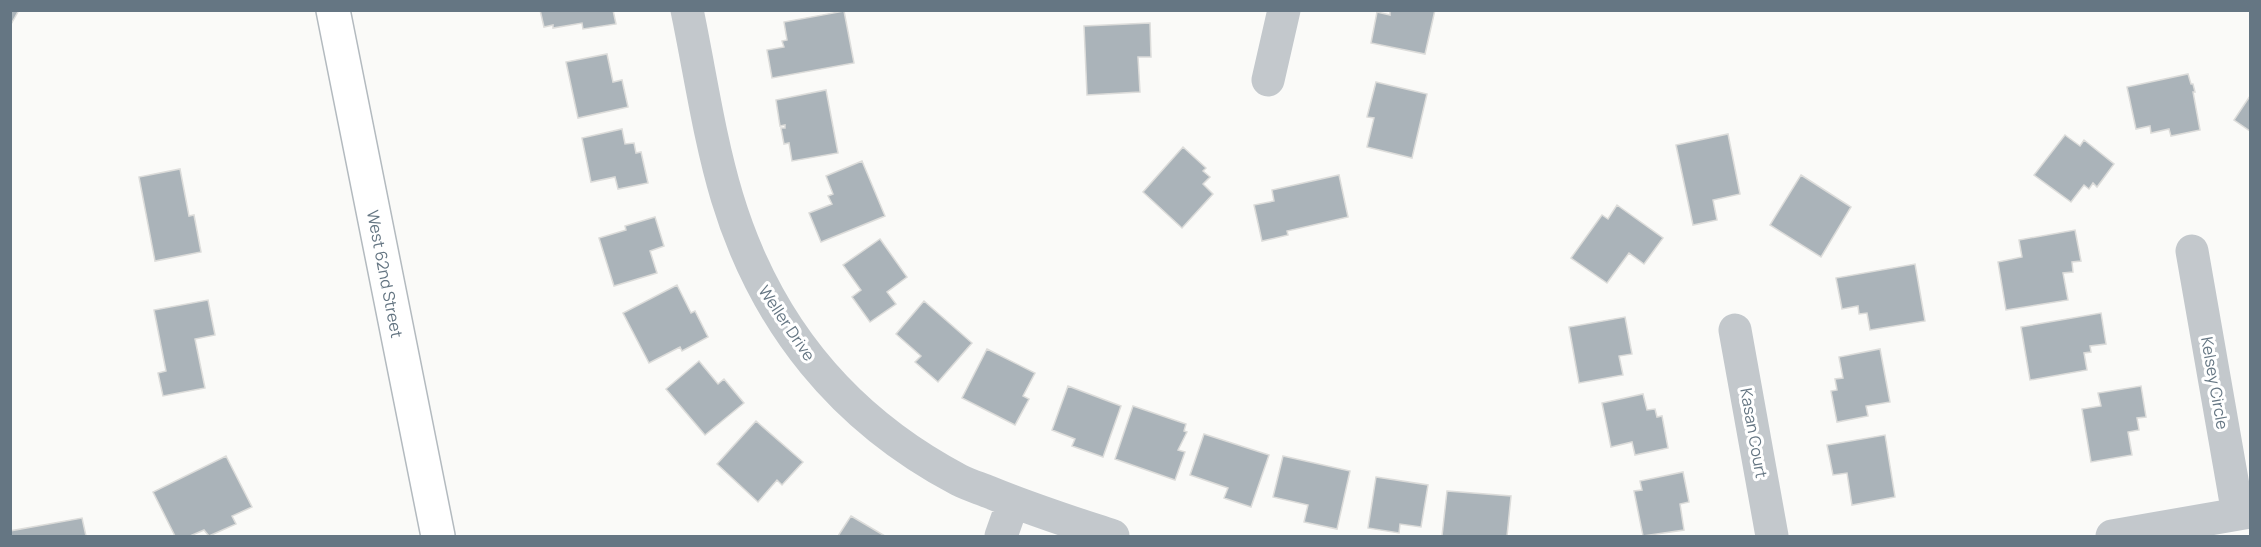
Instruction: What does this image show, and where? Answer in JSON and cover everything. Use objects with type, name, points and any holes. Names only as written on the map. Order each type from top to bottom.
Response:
[{"type":"street","name":"West 62nd Street","points":[[333,10],[438,537]]},
{"type":"street","name":"Weller Drive","points":[[687,10],[726,195],[745,250],[757,277],[786,327],[812,362],[841,394],[897,442],[959,480],[1013,502],[1113,537]]},
{"type":"street","points":[[1268,81],[1284,10]]},
{"type":"street","name":"Kelsey Circle","points":[[2192,251],[2244,513]]},
{"type":"street","name":"Kasan Court","points":[[1735,330],[1772,537]]},
{"type":"street","points":[[1001,537],[1013,502]]},
{"type":"street","points":[[2112,537],[2244,513]]},
{"type":"building","points":[[10,10],[19,10],[10,26]]},
{"type":"building","points":[[540,10],[613,10],[616,24],[583,29],[582,23],[553,28],[553,25],[544,27]]},
{"type":"building","points":[[1390,10],[1435,10],[1425,54],[1371,43],[1377,12],[1390,15]]},
{"type":"building","points":[[844,11],[854,63],[772,78],[767,50],[784,47],[782,41],[787,40],[784,22]]},
{"type":"building","points":[[1150,23],[1151,57],[1138,57],[1140,92],[1087,95],[1084,26]]},
{"type":"building","points":[[607,54],[613,82],[622,80],[628,107],[578,118],[566,62]]},
{"type":"building","points":[[2188,74],[2195,92],[2193,92],[2200,130],[2171,136],[2169,129],[2151,133],[2150,126],[2136,129],[2127,87]]},
{"type":"building","points":[[1376,82],[1427,94],[1412,158],[1367,147],[1374,118],[1367,117]]},
{"type":"building","points":[[826,90],[838,153],[792,161],[789,143],[784,144],[781,128],[785,128],[785,125],[780,126],[776,100]]},
{"type":"building","points":[[2250,96],[2250,131],[2234,120]]},
{"type":"building","points":[[622,129],[625,144],[634,143],[636,153],[641,152],[648,183],[618,189],[615,177],[591,182],[582,138]]},
{"type":"building","points":[[1728,134],[1740,194],[1713,200],[1717,220],[1693,225],[1676,145]]},
{"type":"building","points":[[2065,135],[2080,146],[2084,140],[2114,164],[2097,187],[2093,183],[2089,189],[2084,185],[2071,202],[2034,175]]},
{"type":"building","points":[[1183,147],[1206,168],[1203,171],[1210,177],[1203,184],[1213,194],[1182,228],[1143,192]]},
{"type":"building","points":[[862,161],[885,216],[821,242],[809,213],[832,204],[828,196],[833,194],[826,176]]},
{"type":"building","points":[[180,169],[189,216],[194,215],[201,252],[155,261],[139,177]]},
{"type":"building","points":[[1339,175],[1348,217],[1287,231],[1288,235],[1262,241],[1254,205],[1274,201],[1272,190]]},
{"type":"building","points":[[1801,175],[1851,207],[1821,257],[1770,225]]},
{"type":"building","points":[[1617,205],[1663,238],[1644,264],[1629,253],[1607,283],[1571,258],[1602,215],[1608,219]]},
{"type":"building","points":[[655,217],[664,246],[650,251],[657,273],[614,286],[599,238],[626,230],[625,226]]},
{"type":"building","points":[[2075,230],[2081,261],[2072,262],[2073,272],[2063,273],[2068,300],[2006,310],[1998,262],[2022,257],[2019,240]]},
{"type":"building","points":[[880,239],[907,277],[887,292],[896,304],[870,322],[852,297],[861,290],[843,265]]},
{"type":"building","points":[[1915,264],[1925,321],[1870,330],[1867,313],[1859,314],[1858,306],[1842,309],[1836,278]]},
{"type":"building","points":[[677,285],[691,313],[695,311],[708,337],[682,351],[680,347],[649,363],[623,313]]},
{"type":"building","points":[[208,300],[215,335],[195,339],[205,388],[163,396],[158,373],[166,371],[154,310]]},
{"type":"building","points":[[924,301],[972,343],[938,382],[915,362],[921,356],[896,334]]},
{"type":"building","points":[[2101,313],[2106,344],[2090,346],[2091,352],[2084,353],[2087,370],[2030,380],[2021,327]]},
{"type":"building","points":[[1625,317],[1632,354],[1619,356],[1623,375],[1579,383],[1569,327]]},
{"type":"building","points":[[987,349],[1035,373],[1023,396],[1029,399],[1015,425],[962,398]]},
{"type":"building","points":[[1880,349],[1890,402],[1866,406],[1868,416],[1837,422],[1831,391],[1837,390],[1835,379],[1843,378],[1839,357]]},
{"type":"building","points":[[699,361],[718,384],[724,379],[744,403],[705,435],[666,389]]},
{"type":"building","points":[[1068,386],[1121,406],[1103,457],[1072,446],[1075,439],[1052,430]]},
{"type":"building","points":[[2141,386],[2146,417],[2137,418],[2139,430],[2128,432],[2132,455],[2091,462],[2082,409],[2101,406],[2098,393]]},
{"type":"building","points":[[1643,394],[1647,410],[1655,409],[1657,417],[1662,416],[1668,448],[1635,455],[1632,442],[1611,447],[1602,403]]},
{"type":"building","points":[[1133,406],[1186,424],[1184,431],[1187,432],[1178,450],[1185,452],[1175,480],[1115,459]]},
{"type":"building","points":[[756,421],[803,462],[782,485],[777,480],[758,502],[717,464]]},
{"type":"building","points":[[1204,434],[1269,455],[1251,507],[1224,498],[1228,488],[1190,475]]},
{"type":"building","points":[[1885,435],[1895,497],[1852,505],[1847,473],[1833,475],[1827,445]]},
{"type":"building","points":[[226,456],[252,507],[232,516],[236,524],[209,536],[204,530],[190,536],[175,536],[153,492]]},
{"type":"building","points":[[1283,456],[1350,471],[1337,529],[1304,522],[1308,505],[1273,497]]},
{"type":"building","points":[[1683,472],[1689,502],[1680,504],[1684,530],[1643,536],[1634,491],[1642,490],[1640,481]]},
{"type":"building","points":[[1376,477],[1428,485],[1421,527],[1400,524],[1399,533],[1368,528]]},
{"type":"building","points":[[1447,491],[1511,496],[1507,536],[1442,536]]},
{"type":"building","points":[[851,516],[885,536],[838,536]]},
{"type":"building","points":[[82,518],[86,536],[10,536],[10,531]]}]
